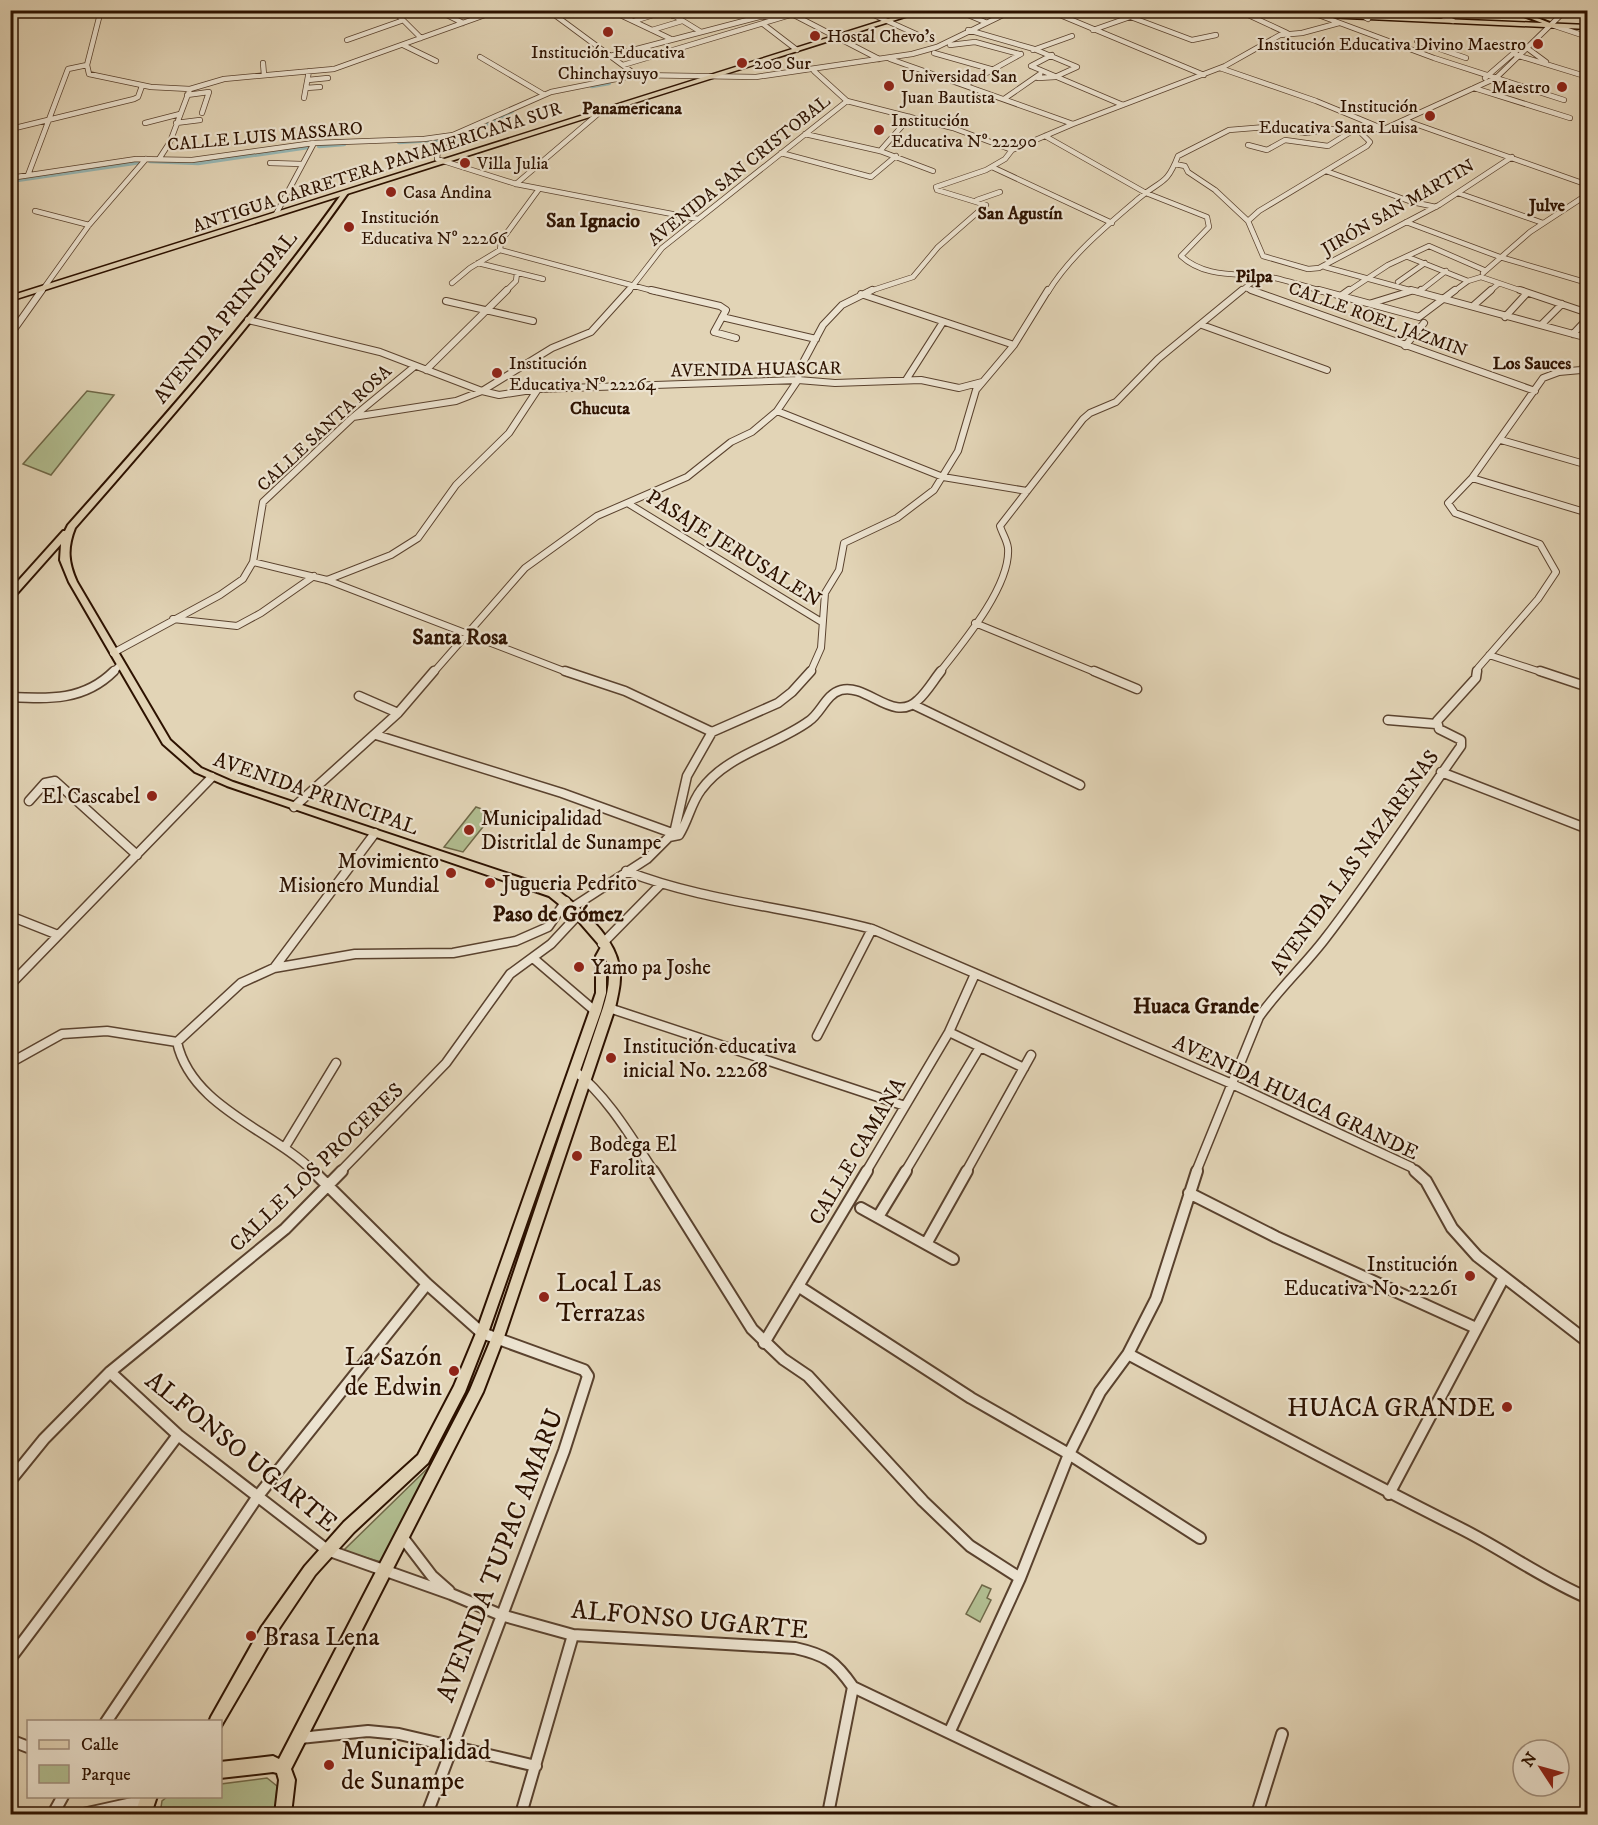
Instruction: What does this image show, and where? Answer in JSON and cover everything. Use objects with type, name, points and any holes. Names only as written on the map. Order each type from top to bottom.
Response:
[{"type":"highway","name":"ANTIGUA CARRETERA PANAMERICANA SUR","points":[[10,299],[924,10]]},
{"type":"highway","points":[[1174,10],[1587,27]]},
{"type":"main road","points":[[1510,10],[1548,24]]},
{"type":"main road","name":"AVENIDA PRINCIPAL","points":[[345,193],[181,404],[71,527],[64,543],[63,558],[73,582],[166,742],[184,760],[212,777],[294,807],[537,887],[572,907],[610,954],[614,965],[613,994],[609,1008],[580,1075]]},
{"type":"main road","points":[[12,592],[71,527]]},
{"type":"main road","points":[[44,558],[63,558]]},
{"type":"main road","points":[[283,1815],[287,1780],[283,1768],[476,1392],[498,1337],[580,1075],[601,993],[603,946]]},
{"type":"main road","points":[[217,1720],[250,1660],[294,1592],[327,1551],[423,1459],[460,1388],[580,1075]]},
{"type":"main road","points":[[222,1770],[273,1764],[283,1768]]},
{"type":"street","points":[[101,10],[87,65],[89,74],[142,86],[190,89],[224,79],[339,68],[499,10]]},
{"type":"street","points":[[393,10],[401,21],[421,38]]},
{"type":"street","points":[[447,10],[445,14],[464,23]]},
{"type":"street","points":[[548,10],[636,75]]},
{"type":"street","points":[[554,14],[566,10]]},
{"type":"street","points":[[648,10],[655,14]]},
{"type":"street","points":[[673,15],[691,10]]},
{"type":"street","points":[[633,21],[666,11],[712,38],[778,16],[807,10]]},
{"type":"street","points":[[863,10],[927,39]]},
{"type":"street","points":[[956,10],[985,22]]},
{"type":"street","name":"CALLE LUIS MASSARO","points":[[10,178],[146,159],[202,159],[314,143],[424,139],[453,135],[543,94],[636,75],[756,77],[814,70],[926,51],[1013,10]]},
{"type":"street","name":"CALLE LUIS MASSARO","points":[[1005,14],[1035,10]]},
{"type":"street","points":[[1048,10],[1204,75]]},
{"type":"street","points":[[1112,10],[1192,40],[1216,35]]},
{"type":"street","points":[[1353,10],[1368,19]]},
{"type":"street","points":[[1429,10],[1453,21]]},
{"type":"street","points":[[1454,96],[1488,76],[1527,48],[1558,10]]},
{"type":"street","points":[[177,1042],[241,983],[274,968],[355,954],[441,954],[516,941],[548,927],[572,907],[647,859],[671,835],[687,776],[712,732],[759,715],[803,681],[816,666],[822,646],[820,621],[825,594],[840,567],[841,550],[844,543],[897,518],[926,498],[943,477],[958,451],[976,390],[1014,345],[1060,272],[1146,193],[1170,177],[1178,156],[1229,130],[1261,127],[1306,132],[1330,129],[1356,131],[1384,129],[1496,78],[1517,54],[1566,10]]},
{"type":"street","points":[[1307,11],[1434,58],[1564,100]]},
{"type":"street","points":[[614,12],[671,39]]},
{"type":"street","points":[[621,64],[763,24],[793,13],[884,59],[1073,124]]},
{"type":"street","points":[[1244,13],[1288,33]]},
{"type":"street","points":[[610,56],[699,31],[768,15],[778,16]]},
{"type":"street","points":[[1093,30],[1130,17]]},
{"type":"street","points":[[347,40],[401,21]]},
{"type":"street","points":[[652,30],[682,21]]},
{"type":"street","points":[[294,807],[398,713],[525,568],[597,516],[630,504],[687,477],[731,441],[752,432],[777,411],[798,380],[799,370],[824,325],[837,310],[860,294],[913,277],[938,248],[986,204],[937,190],[936,187],[992,167],[1012,150],[1073,124],[1220,68],[1245,56],[1260,44],[1288,33],[1302,33],[1339,23]]},
{"type":"street","points":[[763,24],[797,50]]},
{"type":"street","points":[[1548,24],[1587,38]]},
{"type":"street","points":[[968,30],[1034,49],[1076,65],[1077,69],[1055,77],[1038,78],[1004,99]]},
{"type":"street","points":[[965,85],[1019,54],[1072,36]]},
{"type":"street","points":[[1417,41],[1466,58]]},
{"type":"street","points":[[898,62],[937,52],[957,42],[970,42],[1019,54]]},
{"type":"street","points":[[403,45],[436,61]]},
{"type":"street","points":[[1527,48],[1549,63]]},
{"type":"street","points":[[1434,58],[1445,51]]},
{"type":"street","points":[[937,52],[996,68]]},
{"type":"street","points":[[1517,54],[1578,74],[1587,72]]},
{"type":"street","points":[[1517,54],[1587,77]]},
{"type":"street","points":[[1052,55],[1031,66],[1123,105]]},
{"type":"street","points":[[480,57],[543,94]]},
{"type":"street","points":[[263,63],[264,75]]},
{"type":"street","points":[[28,176],[68,69],[87,65]]},
{"type":"street","points":[[1220,68],[1316,101],[1384,129]]},
{"type":"street","points":[[814,70],[847,101],[953,128],[1012,150]]},
{"type":"street","points":[[304,98],[309,71]]},
{"type":"street","points":[[1038,78],[1041,72]]},
{"type":"street","points":[[308,80],[328,78]]},
{"type":"street","points":[[15,128],[137,98],[142,86]]},
{"type":"street","points":[[306,88],[320,87]]},
{"type":"street","points":[[1474,88],[1570,118]]},
{"type":"street","points":[[159,159],[190,89]]},
{"type":"street","points":[[187,96],[209,92],[202,113]]},
{"type":"street","name":"AVENIDA SAN CRISTOBAL","points":[[482,392],[552,348],[587,335],[612,312],[662,248],[847,101]]},
{"type":"street","points":[[516,184],[599,112]]},
{"type":"street","points":[[145,123],[180,114]]},
{"type":"street","points":[[880,151],[910,117]]},
{"type":"street","points":[[176,123],[200,120]]},
{"type":"street","points":[[1404,120],[1587,185]]},
{"type":"street","points":[[1248,145],[1269,150],[1285,140],[1326,146],[1356,131]]},
{"type":"street","points":[[1175,164],[1185,166],[1188,172],[1215,190],[1248,221],[1259,211],[1369,144],[1356,131]]},
{"type":"street","points":[[805,134],[880,151],[933,171]]},
{"type":"street","points":[[453,135],[436,153],[437,159],[442,162],[516,184],[698,219]]},
{"type":"street","points":[[1045,136],[1065,145],[1146,193],[1207,217],[1209,227],[1181,256],[1183,260],[1214,272],[1239,273],[1256,279],[1273,278],[1419,317],[1468,281],[1480,277],[1500,257],[1543,223],[1587,194]]},
{"type":"street","points":[[276,214],[314,143]]},
{"type":"street","points":[[781,153],[871,177],[875,176],[896,156]]},
{"type":"street","name":"JIRÓN SAN MARTIN","points":[[1248,221],[1263,256],[1268,259],[1308,269],[1325,267],[1436,207],[1512,157]]},
{"type":"street","points":[[11,334],[89,225],[146,159]]},
{"type":"street","points":[[270,163],[302,164]]},
{"type":"street","points":[[992,167],[1112,223]]},
{"type":"street","points":[[1326,171],[1412,202],[1436,207]]},
{"type":"street","points":[[500,250],[501,241],[539,189]]},
{"type":"street","points":[[977,200],[1000,192]]},
{"type":"street","points":[[1458,193],[1543,223]]},
{"type":"street","points":[[35,211],[89,225]]},
{"type":"street","points":[[1406,222],[1500,257],[1587,283]]},
{"type":"street","points":[[1342,295],[1388,265],[1430,246],[1485,270]]},
{"type":"street","points":[[452,283],[500,250],[632,286],[720,306],[726,310],[714,332],[736,338]]},
{"type":"street","points":[[1408,257],[1468,281]]},
{"type":"street","points":[[478,263],[543,279]]},
{"type":"street","points":[[1398,282],[1425,263]]},
{"type":"street","points":[[1325,267],[1587,338]]},
{"type":"street","points":[[1419,292],[1446,271]]},
{"type":"street","points":[[426,370],[516,280],[517,273]]},
{"type":"street","points":[[1480,277],[1587,313]]},
{"type":"street","points":[[914,705],[975,622],[1000,581],[1008,549],[1000,526],[1083,419],[1090,412],[1116,402],[1158,359],[1256,279]]},
{"type":"street","points":[[1473,306],[1498,284]]},
{"type":"street","name":"CALLE ROEL JAZMIN","points":[[1245,288],[1534,391]]},
{"type":"street","points":[[1371,304],[1411,290]]},
{"type":"street","points":[[1505,317],[1527,293]]},
{"type":"street","points":[[860,294],[1014,345]]},
{"type":"street","points":[[446,301],[533,321]]},
{"type":"street","points":[[1542,324],[1562,304]]},
{"type":"street","points":[[722,317],[816,339]]},
{"type":"street","points":[[1572,334],[1587,318]]},
{"type":"street","points":[[248,320],[380,352],[482,392]]},
{"type":"street","points":[[906,380],[943,322]]},
{"type":"street","points":[[1405,346],[1424,323]]},
{"type":"street","points":[[1202,325],[1327,370]]},
{"type":"street","points":[[1388,720],[1437,725],[1476,678],[1478,668],[1551,582],[1556,572],[1540,544],[1450,510],[1448,503],[1473,478],[1547,376],[1584,372],[1587,362]]},
{"type":"street","name":"CALLE SANTA ROSA","points":[[113,653],[236,584],[249,572],[253,562],[263,502],[353,417],[415,366]]},
{"type":"street","name":"AVENIDA HUASCAR","points":[[353,417],[456,401],[482,392],[499,395],[538,389],[798,380],[835,383],[921,380],[951,387],[982,382]]},
{"type":"street","points":[[327,580],[391,555],[418,538],[456,485],[509,433],[538,389]]},
{"type":"street","points":[[777,411],[943,477],[1027,491]]},
{"type":"street","points":[[1501,440],[1587,465]]},
{"type":"street","points":[[1473,478],[1587,513]]},
{"type":"street","name":"PASAJE JERUSALEN","points":[[630,504],[820,621]]},
{"type":"street","points":[[253,562],[327,580],[588,680],[625,691],[712,732]]},
{"type":"street","points":[[173,619],[237,626],[261,613],[314,576]]},
{"type":"street","points":[[975,622],[1137,689]]},
{"type":"street","points":[[1489,655],[1587,687]]},
{"type":"street","points":[[10,697],[60,698],[85,694],[101,684],[120,665]]},
{"type":"street","points":[[376,735],[550,790],[671,835],[679,835],[695,798],[708,782],[735,760],[809,721],[837,691],[848,689],[892,707],[914,705],[1080,785]]},
{"type":"street","points":[[359,696],[398,713]]},
{"type":"street","name":"AVENIDA LAS NAZARENAS","points":[[950,1731],[1020,1578],[1068,1454],[1100,1392],[1128,1354],[1156,1299],[1189,1193],[1265,1007],[1283,990],[1324,940],[1462,742],[1437,725]]},
{"type":"street","points":[[1441,772],[1587,829]]},
{"type":"street","points":[[10,985],[212,777]]},
{"type":"street","points":[[29,801],[45,783],[55,781],[137,855]]},
{"type":"street","points":[[274,968],[375,833]]},
{"type":"street","name":"AVENIDA HUACA GRANDE","points":[[626,872],[659,886],[842,920],[872,929],[1232,1084],[1418,1172],[1426,1181],[1452,1228],[1477,1256],[1587,1342]]},
{"type":"street","points":[[603,946],[659,886]]},
{"type":"street","name":"CALLE LOS PROCERES","points":[[10,1481],[44,1439],[110,1372],[285,1229],[446,1064],[510,975],[533,958],[572,907]]},
{"type":"street","points":[[10,916],[58,935]]},
{"type":"street","points":[[817,1036],[872,929]]},
{"type":"street","points":[[533,958],[595,1011]]},
{"type":"street","name":"CALLE CAMANA","points":[[764,1343],[949,1032],[975,974]]},
{"type":"street","points":[[609,1008],[905,1106]]},
{"type":"street","points":[[10,1063],[53,1037],[79,1032],[107,1031],[177,1042]]},
{"type":"street","points":[[949,1032],[1024,1068]]},
{"type":"street","points":[[177,1042],[180,1056],[213,1099],[285,1147],[427,1284],[482,1333],[498,1337]]},
{"type":"street","points":[[878,1217],[980,1047]]},
{"type":"street","points":[[926,1244],[1031,1055]]},
{"type":"street","points":[[285,1147],[336,1063]]},
{"type":"street","points":[[580,1075],[622,1124],[752,1329],[764,1343],[808,1376],[923,1502],[970,1546],[1020,1578]]},
{"type":"street","points":[[1189,1193],[1276,1237],[1476,1328]]},
{"type":"street","points":[[861,1208],[953,1259]]},
{"type":"street","points":[[1389,1494],[1504,1277]]},
{"type":"street","points":[[107,1720],[258,1496],[427,1284]]},
{"type":"street","points":[[798,1286],[971,1398],[1068,1454],[1200,1538]]},
{"type":"street","name":"AVENIDA TUPAC AMARU","points":[[427,1815],[450,1748],[564,1451],[588,1379],[584,1370],[498,1337]]},
{"type":"street","points":[[1128,1354],[1389,1494],[1462,1529],[1561,1587],[1587,1598]]},
{"type":"street","name":"ALFONSO UGARTE","points":[[110,1372],[178,1435],[327,1551],[451,1594],[501,1615],[573,1635],[795,1648],[822,1654],[840,1668],[853,1687],[950,1731],[1119,1815]]},
{"type":"street","points":[[10,1659],[178,1435]]},
{"type":"street","points":[[403,1538],[432,1576],[451,1594]]},
{"type":"street","points":[[521,1815],[573,1635]]},
{"type":"street","points":[[828,1815],[853,1687]]},
{"type":"street","points":[[300,1738],[368,1731],[399,1734],[450,1748],[536,1766]]},
{"type":"street","points":[[1257,1815],[1282,1734]]},
{"type":"street","points":[[10,1740],[27,1747]]},
{"type":"street","points":[[53,1815],[62,1798]]},
{"type":"street","points":[[83,1815],[146,1804]]},
{"type":"green space","points":[[87,391],[114,395],[51,475],[23,464]]},
{"type":"green space","name":"Municipalidad Distritlal de Sunampe","points":[[476,807],[494,813],[463,852],[444,847]]},
{"type":"green space","points":[[430,1466],[381,1562],[343,1551]]},
{"type":"green space","points":[[982,1585],[991,1589],[987,1598],[991,1600],[980,1622],[966,1614]]},
{"type":"green space","points":[[267,1778],[277,1786],[275,1814],[160,1814],[162,1801],[166,1798],[222,1798],[222,1784]]},
{"type":"waterway","points":[[592,86],[609,83]]},
{"type":"waterway","points":[[458,138],[512,111]]},
{"type":"waterway","points":[[399,142],[447,139]]},
{"type":"waterway","points":[[319,146],[344,144]]},
{"type":"waterway","points":[[150,161],[198,163],[308,147]]},
{"type":"waterway","points":[[10,181],[140,162]]},
{"type":"place","name":"Institución Educativa Chinchaysuyo","points":[[608,32]]},
{"type":"place","name":"Hostal Chevo's","points":[[815,36]]},
{"type":"place","name":"Institución Educativa Divino Maestro","points":[[1538,44]]},
{"type":"place","name":"200 Sur","points":[[742,63]]},
{"type":"place","name":"Universidad San Juan Bautista","points":[[889,86]]},
{"type":"place","name":"Maestro","points":[[1562,87]]},
{"type":"place","name":"Institución Educativa Santa Luisa","points":[[1430,116]]},
{"type":"place","name":"Institución Educativa Nº 22290","points":[[879,130]]},
{"type":"place","name":"Villa Julia","points":[[465,163]]},
{"type":"place","name":"Casa Andina","points":[[391,192]]},
{"type":"place","name":"Institución Educativa Nº 22266","points":[[349,227]]},
{"type":"place","name":"Institución Educativa Nº 22264","points":[[497,373]]},
{"type":"place","name":"El Cascabel","points":[[152,796]]},
{"type":"place","name":"Municipalidad Distritlal de Sunampe","points":[[469,830]]},
{"type":"place","name":"Movimiento Misionero Mundial","points":[[451,873]]},
{"type":"place","name":"Jugueria Pedrito","points":[[490,883]]},
{"type":"place","name":"Yamo pa Joshe","points":[[579,967]]},
{"type":"place","name":"Institución educativa inicial No. 22268","points":[[611,1058]]},
{"type":"place","name":"Bodega El Farolita","points":[[577,1156]]},
{"type":"place","name":"Institución Educativa No. 22261","points":[[1470,1276]]},
{"type":"place","name":"Local Las Terrazas","points":[[544,1297]]},
{"type":"place","name":"La Sazón de Edwin","points":[[454,1371]]},
{"type":"place","name":"HUACA GRANDE","points":[[1507,1407]]},
{"type":"place","name":"Brasa Lena","points":[[251,1636]]},
{"type":"place","name":"Municipalidad de Sunampe","points":[[329,1765]]},
{"type":"district","name":"Panamericana","points":[[632,108]]},
{"type":"district","name":"Julve","points":[[1547,205]]},
{"type":"district","name":"San Agustín","points":[[1020,213]]},
{"type":"district","name":"San Ignacio","points":[[593,220]]},
{"type":"district","name":"Pilpa","points":[[1254,276]]},
{"type":"district","name":"Los Sauces","points":[[1532,363]]},
{"type":"district","name":"Chucuta","points":[[600,408]]},
{"type":"district","name":"Santa Rosa","points":[[460,636]]},
{"type":"district","name":"Paso de Gómez","points":[[558,913]]},
{"type":"district","name":"Huaca Grande","points":[[1196,1005]]}]
